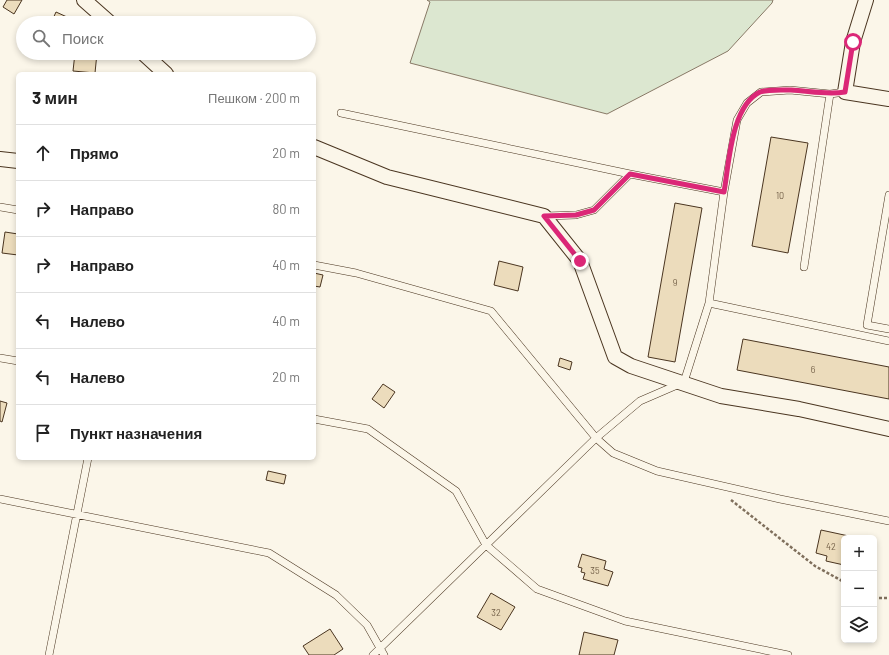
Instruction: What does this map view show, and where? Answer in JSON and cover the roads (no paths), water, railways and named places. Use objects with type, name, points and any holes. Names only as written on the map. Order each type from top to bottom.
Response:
[{"type":"street","points":[[84,0],[102,16]]},
{"type":"street","points":[[866,0],[853,42],[845,92],[889,100]]},
{"type":"street","points":[[151,60],[164,72]]},
{"type":"street","points":[[316,148],[387,177],[544,216],[580,261],[615,357],[630,366],[684,382],[721,396],[799,409],[889,429]]},
{"type":"street","points":[[0,159],[16,162]]},
{"type":"lane","points":[[373,655],[382,652],[486,545],[596,438],[640,401],[684,382],[709,303],[724,192],[737,120],[747,103],[761,92],[790,90],[830,94],[845,92]]},
{"type":"lane","points":[[804,267],[830,94]]},
{"type":"lane","points":[[341,113],[630,174],[724,192]]},
{"type":"lane","points":[[544,216],[576,215],[594,210],[630,174]]},
{"type":"lane","points":[[889,195],[867,325],[889,329]]},
{"type":"lane","points":[[0,207],[16,210]]},
{"type":"lane","points":[[316,265],[356,273],[491,311],[596,438],[613,453],[657,471],[780,499],[889,521]]},
{"type":"lane","points":[[709,303],[889,341]]},
{"type":"lane","points":[[0,358],[16,361]]},
{"type":"lane","points":[[316,419],[368,429],[456,491],[486,545],[537,589],[625,621],[788,655]]},
{"type":"lane","points":[[49,655],[88,460]]},
{"type":"lane","points":[[0,499],[77,516],[269,553],[336,595],[367,626],[382,652]]}]
